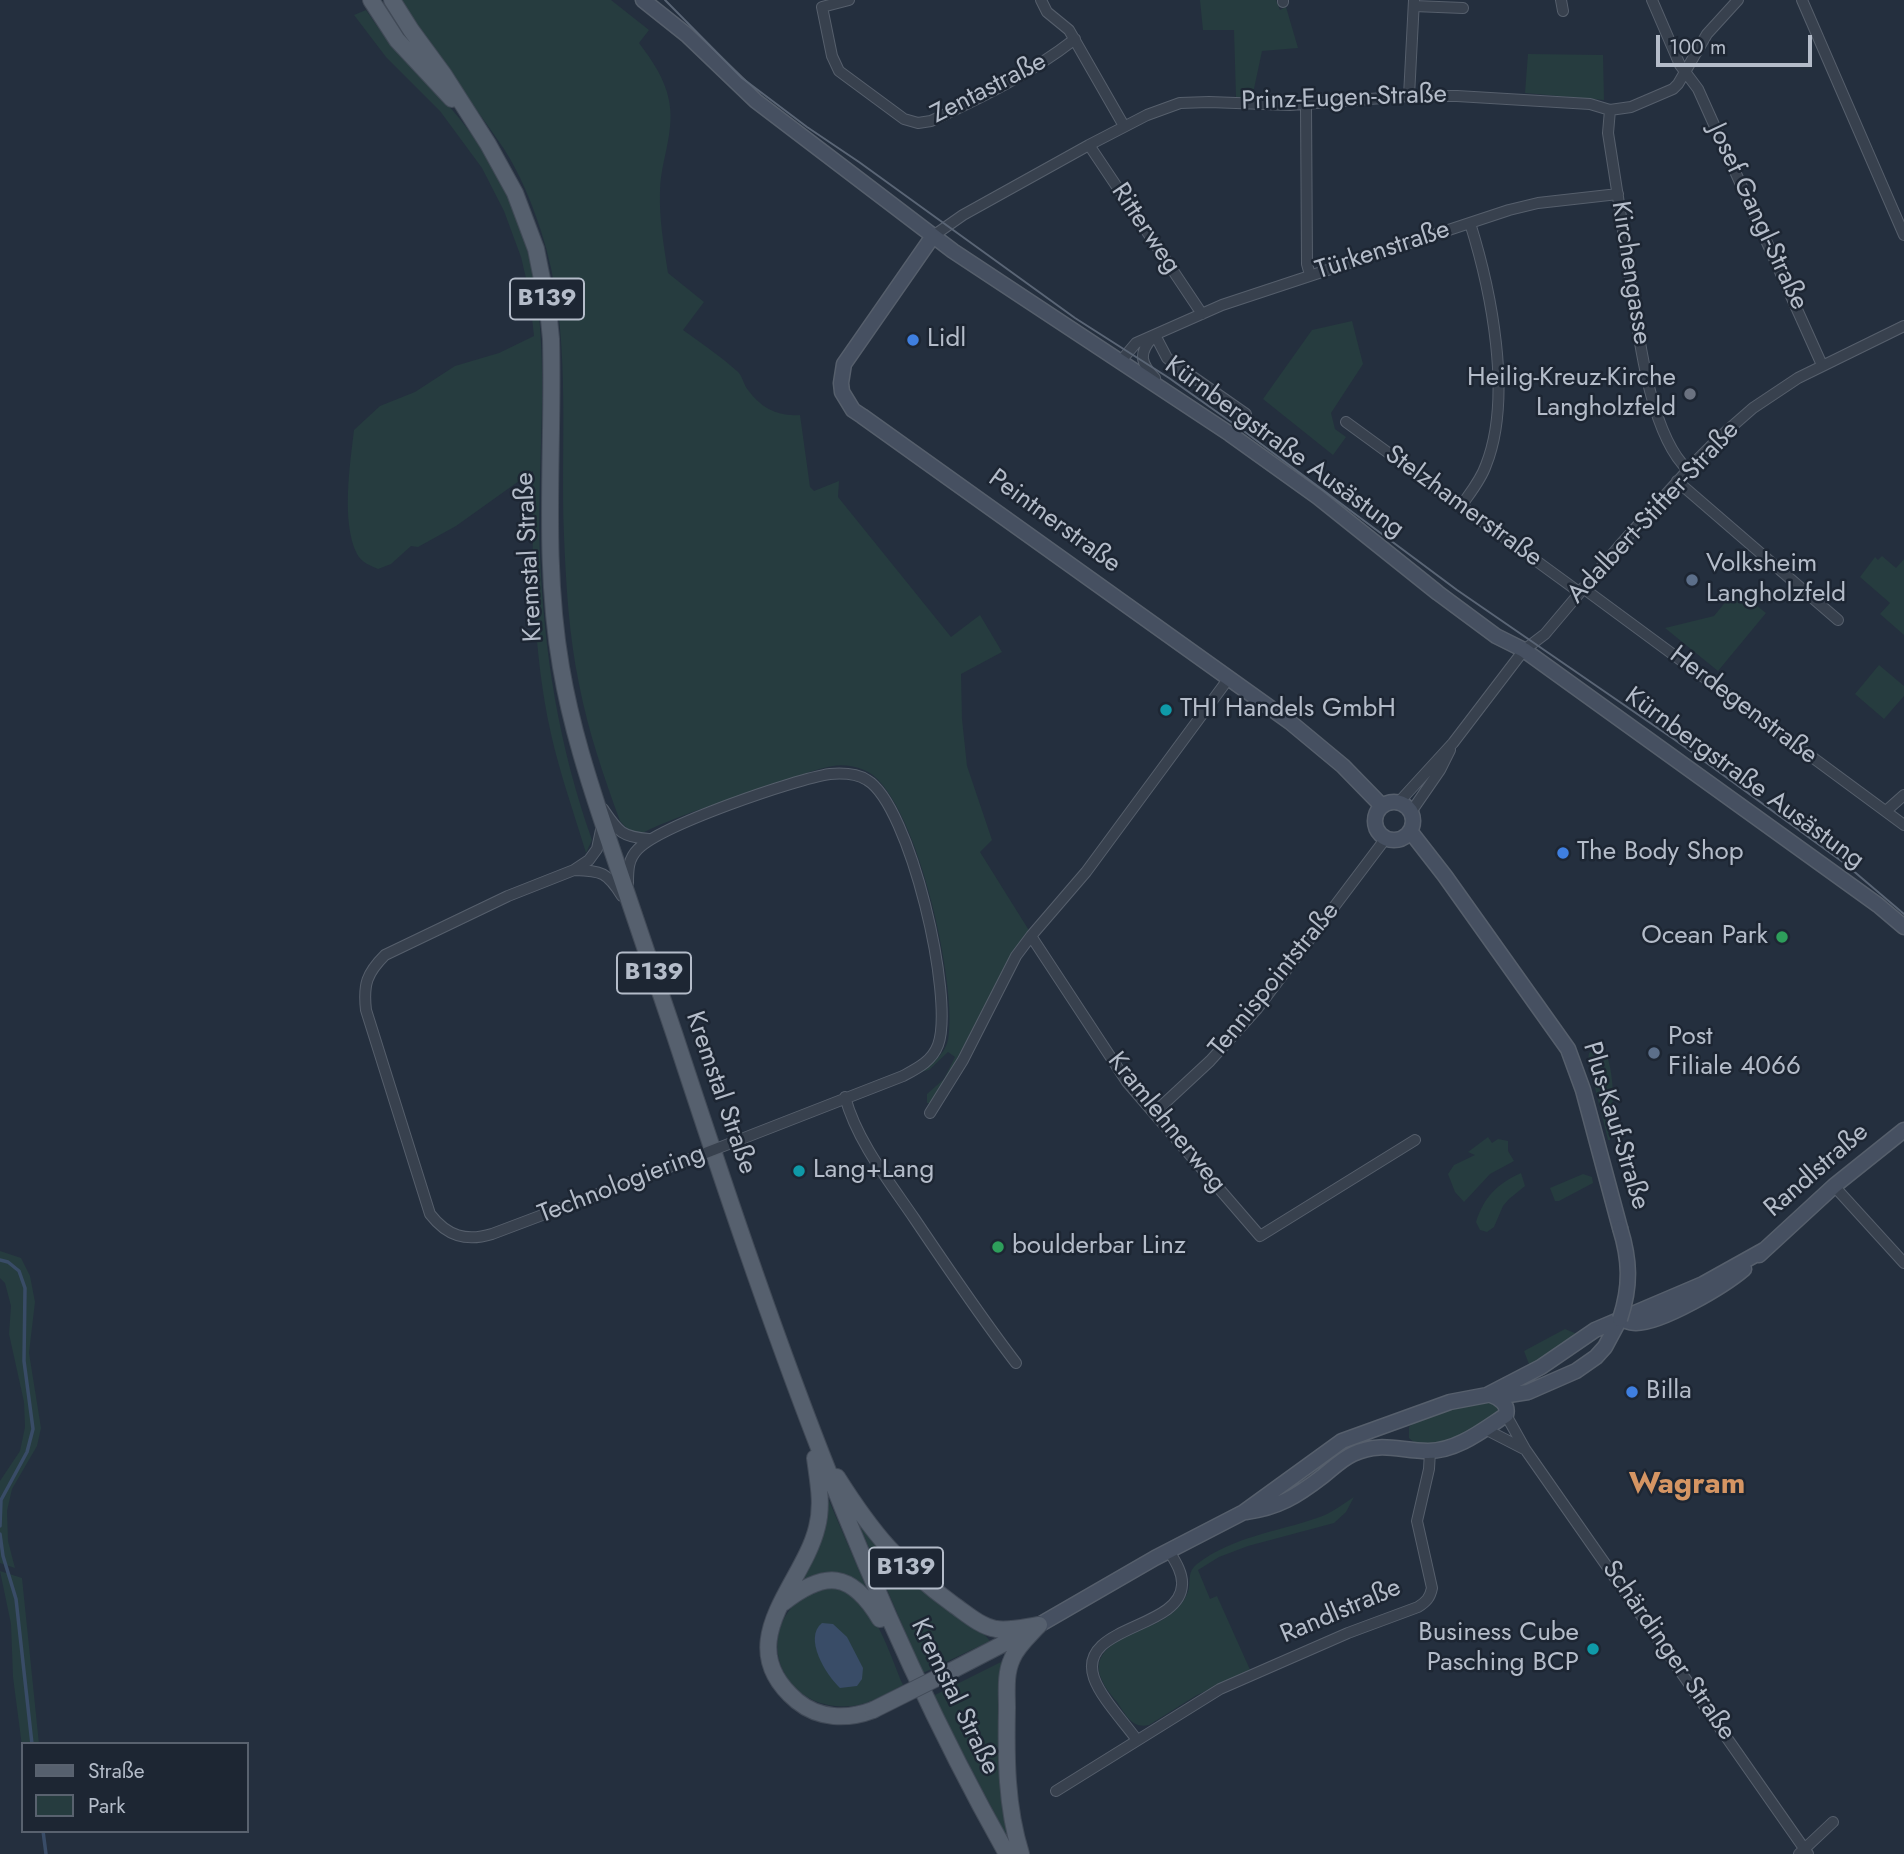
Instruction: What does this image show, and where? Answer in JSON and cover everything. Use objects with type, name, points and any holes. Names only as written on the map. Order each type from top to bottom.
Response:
[{"type":"main road","name":"Kremstal Straße","points":[[371,0],[415,63],[468,116]]},
{"type":"main road","name":"Kremstal Straße","points":[[392,0],[488,144],[515,193],[536,249],[544,280],[551,339],[549,545],[554,623],[568,707],[602,821],[717,1163],[814,1437],[868,1572],[914,1675],[1007,1854]]},
{"type":"main road","name":"B139","points":[[814,1437],[820,1493],[818,1526],[807,1556],[790,1584],[771,1627],[769,1648],[775,1673],[791,1696],[803,1706],[828,1716],[852,1716],[873,1710],[1039,1625]]},
{"type":"main road","name":"B139","points":[[814,1437],[864,1520],[894,1556],[921,1580],[986,1626],[1007,1630],[1039,1625]]},
{"type":"main road","name":"B139","points":[[781,1605],[817,1582],[838,1581],[850,1585],[868,1601],[914,1675]]},
{"type":"main road","points":[[1021,1854],[1008,1793],[1007,1684],[1014,1653],[1039,1625]]},
{"type":"street","name":"Kürnbergstraße Ausästung","points":[[643,0],[687,35],[756,101],[933,236],[995,281],[1170,395],[1318,497],[1467,615],[1496,636],[1524,650],[1904,927]]},
{"type":"street","name":"Zentastraße","points":[[849,0],[822,7],[834,64],[848,80],[904,119],[923,123],[1010,83],[1075,40]]},
{"type":"street","points":[[1562,0],[1563,11]]},
{"type":"street","name":"Josef Gangl-Straße","points":[[1652,0],[1675,55],[1698,89],[1822,365]]},
{"type":"street","name":"Prinz-Eugen-Straße","points":[[933,236],[963,215],[1089,145],[1163,108],[1180,103],[1306,105],[1409,96],[1523,98],[1590,104],[1610,110],[1631,107],[1673,89],[1707,34],[1738,0]]},
{"type":"street","points":[[1802,0],[1904,235]]},
{"type":"street","points":[[1409,96],[1414,3],[1463,8]]},
{"type":"street","name":"Zentastraße","points":[[1043,4],[1069,30],[1124,127]]},
{"type":"street","points":[[1306,105],[1307,264],[1310,275]]},
{"type":"street","name":"Kirchengasse","points":[[1610,110],[1608,133],[1643,357],[1653,398],[1670,443],[1688,470]]},
{"type":"street","name":"Ritterweg","points":[[1089,145],[1202,314]]},
{"type":"street","name":"Türkenstraße","points":[[1120,362],[1136,343],[1202,314],[1310,275],[1523,206],[1618,194]]},
{"type":"street","points":[[1461,506],[1486,467],[1493,440],[1497,404],[1498,365],[1495,335],[1470,223]]},
{"type":"street","name":"Peintnerstraße","points":[[933,236],[847,358],[841,383],[846,400],[862,416],[1290,722],[1363,784],[1382,806]]},
{"type":"street","name":"Adalbert-Stifter-Straße","points":[[1453,743],[1524,650],[1545,634],[1677,481],[1721,436],[1753,408],[1791,382],[1904,326]]},
{"type":"street","points":[[1170,395],[1144,368],[1142,361],[1145,346],[1154,335],[1167,358],[1246,414]]},
{"type":"street","name":"Stelzhamerstraße","points":[[1346,422],[1581,590]]},
{"type":"street","points":[[1677,481],[1838,620]]},
{"type":"street","name":"Herdegenstraße","points":[[1581,590],[1904,825]]},
{"type":"street","points":[[930,1113],[963,1060],[1016,956],[1086,872],[1229,678]]},
{"type":"street","points":[[1399,802],[1453,743]]},
{"type":"street","points":[[1411,812],[1440,770],[1453,743]]},
{"type":"street","name":"Technologiering","points":[[602,821],[597,849],[589,860],[574,870],[508,896],[385,955],[371,969],[365,984],[366,1010],[428,1207],[439,1225],[450,1234],[471,1238],[492,1234],[667,1168],[903,1076],[921,1067],[937,1047],[941,1034],[939,988],[922,893],[900,830],[882,794],[873,784],[858,776],[833,774],[817,777],[726,807],[649,839]]},
{"type":"street","points":[[594,795],[621,833],[633,838],[649,839]]},
{"type":"street","points":[[1886,811],[1904,795]]},
{"type":"street","points":[[1399,802],[1411,812],[1413,822],[1410,831],[1402,838],[1386,838],[1377,829],[1378,811],[1382,806],[1399,802]]},
{"type":"street","name":"Plus-Kauf-Straße","points":[[1410,831],[1569,1049],[1628,1256],[1628,1292],[1620,1319],[1605,1347],[1587,1364],[1528,1392]]},
{"type":"street","name":"Tennispointstraße","points":[[1154,1113],[1210,1061],[1257,1009],[1386,838]]},
{"type":"street","points":[[627,894],[629,860],[649,839]]},
{"type":"street","points":[[574,870],[596,871],[609,877],[634,914]]},
{"type":"street","name":"Kramlehnerweg","points":[[1031,936],[1127,1082],[1260,1236],[1415,1140]]},
{"type":"street","points":[[845,1097],[849,1112],[872,1156],[984,1322],[1016,1363]]},
{"type":"street","name":"Randlstraße","points":[[1620,1319],[1637,1323],[1654,1319],[1715,1290],[1747,1267],[1834,1186],[1904,1130]]},
{"type":"street","points":[[1834,1186],[1904,1263]]},
{"type":"street","name":"Randlstraße","points":[[1491,1396],[1541,1367],[1595,1330],[1703,1284],[1764,1250]]},
{"type":"street","name":"Randlstraße","points":[[1039,1625],[1244,1512],[1342,1441],[1450,1402],[1528,1392]]},
{"type":"street","name":"Randlstraße","points":[[1244,1512],[1268,1509],[1284,1502],[1354,1453],[1379,1447],[1430,1451],[1450,1447],[1485,1429],[1528,1392]]},
{"type":"street","points":[[1491,1396],[1504,1403],[1506,1413]]},
{"type":"street","name":"Schärdinger Straße","points":[[1506,1413],[1525,1449],[1804,1852]]},
{"type":"street","points":[[1405,1419],[1402,1433],[1410,1448]]},
{"type":"street","name":"Schärdinger Straße","points":[[1485,1429],[1525,1449]]},
{"type":"street","name":"Randlstraße","points":[[1056,1791],[1220,1689],[1425,1602],[1432,1588],[1417,1521],[1429,1469],[1430,1451]]},
{"type":"street","points":[[1137,1740],[1094,1678],[1093,1660],[1103,1644],[1176,1602],[1180,1595],[1181,1575],[1169,1551]]},
{"type":"street","points":[[1804,1852],[1833,1822]]},
{"type":"green space","points":[[402,0],[611,0],[649,30],[639,43],[663,82],[671,115],[660,192],[668,273],[704,302],[683,330],[737,371],[748,390],[764,406],[777,413],[800,415],[810,487],[814,491],[839,481],[838,497],[951,637],[980,615],[1002,652],[961,674],[962,719],[967,766],[992,840],[980,852],[1030,932],[1003,973],[932,1103],[927,1103],[927,1094],[944,1079],[955,1057],[948,1052],[929,1070],[916,1073],[940,1056],[948,1040],[950,1015],[947,979],[940,938],[916,851],[900,813],[883,785],[864,770],[837,765],[706,807],[642,833],[635,833],[620,821],[587,719],[570,629],[564,536],[561,344],[551,268],[534,210],[510,159],[425,39]]},
{"type":"green space","points":[[1200,0],[1276,0],[1280,10],[1286,7],[1298,48],[1262,51],[1252,98],[1236,97],[1234,30],[1203,30]]},
{"type":"green space","points":[[366,10],[400,55],[454,111],[486,155],[514,210],[531,264],[541,346],[540,555],[545,628],[562,735],[592,840],[586,853],[555,749],[540,669],[533,570],[533,471],[456,526],[418,547],[411,546],[391,564],[378,569],[366,563],[357,554],[352,541],[348,493],[354,430],[380,406],[415,392],[455,366],[499,353],[534,336],[529,291],[521,257],[504,211],[482,168],[440,111],[386,57],[354,15]]},
{"type":"green space","points":[[1528,54],[1603,55],[1604,100],[1525,93]]},
{"type":"green space","points":[[1352,321],[1363,364],[1331,413],[1335,429],[1346,437],[1333,455],[1263,399],[1312,330]]},
{"type":"green space","points":[[1882,556],[1896,568],[1904,559],[1904,635],[1880,614],[1890,603],[1860,577],[1875,557],[1878,560]]},
{"type":"green space","points":[[1736,589],[1766,613],[1718,671],[1665,628],[1714,616]]},
{"type":"green space","points":[[1879,665],[1904,686],[1904,696],[1884,719],[1855,694]]},
{"type":"green space","points":[[1596,1048],[1606,1053],[1611,1074],[1613,1107],[1610,1140],[1588,1060],[1589,1053]]},
{"type":"green space","points":[[1488,1137],[1492,1143],[1498,1139],[1508,1141],[1508,1151],[1514,1161],[1490,1174],[1464,1202],[1455,1192],[1448,1174],[1454,1165],[1475,1155],[1468,1152]]},
{"type":"green space","points":[[1521,1173],[1525,1186],[1503,1206],[1494,1227],[1487,1232],[1480,1230],[1476,1222],[1487,1199],[1498,1187]]},
{"type":"green space","points":[[1583,1174],[1592,1177],[1593,1183],[1555,1201],[1550,1188]]},
{"type":"green space","points":[[0,1251],[21,1258],[30,1276],[35,1302],[29,1353],[41,1428],[37,1446],[12,1489],[7,1511],[8,1541],[15,1568],[0,1563],[0,1481],[20,1451],[25,1427],[24,1402],[9,1334],[11,1306],[5,1283],[0,1278]]},
{"type":"green space","points":[[1565,1329],[1577,1334],[1551,1356],[1530,1367],[1524,1351]]},
{"type":"green space","points":[[1489,1401],[1497,1406],[1494,1416],[1452,1439],[1428,1445],[1418,1444],[1409,1438],[1409,1427],[1416,1421],[1447,1410]]},
{"type":"green space","points":[[827,1496],[866,1587],[849,1577],[833,1573],[817,1574],[799,1583],[820,1542]]},
{"type":"green space","points":[[1354,1497],[1346,1512],[1334,1523],[1248,1546],[1219,1557],[1198,1570],[1210,1599],[1217,1596],[1251,1672],[1197,1695],[1149,1725],[1138,1725],[1130,1720],[1102,1680],[1099,1667],[1102,1656],[1109,1648],[1174,1611],[1188,1593],[1192,1569],[1211,1555],[1240,1541],[1322,1516]]},
{"type":"green space","points":[[855,1515],[985,1635],[990,1641],[923,1673]]},
{"type":"green space","points":[[0,1571],[22,1578],[39,1742],[21,1742],[13,1677],[11,1624]]},
{"type":"green space","points":[[818,1588],[846,1590],[865,1607],[881,1632],[903,1685],[872,1701],[853,1706],[826,1705],[805,1696],[789,1681],[780,1662],[778,1642],[783,1621],[796,1603]]},
{"type":"green space","points":[[1003,1661],[1001,1704],[1016,1854],[933,1696]]},
{"type":"water","points":[[822,1623],[833,1624],[847,1637],[863,1668],[862,1679],[857,1686],[840,1688],[823,1666],[815,1638]]},
{"type":"waterway","points":[[0,1260],[8,1262],[19,1271],[25,1288],[24,1361],[33,1429],[27,1452],[1,1500],[0,1526]]},
{"type":"waterway","points":[[0,1534],[3,1556],[16,1599],[32,1742]]},
{"type":"waterway","points":[[43,1833],[46,1854]]},
{"type":"tram line","points":[[665,0],[742,78],[807,127],[1075,318],[1169,378],[1457,590],[1675,740],[1844,863],[1904,914]]},
{"type":"place","name":"Lidl","points":[[913,340]]},
{"type":"place","name":"Heilig-Kreuz-Kirche Langholzfeld","points":[[1690,394]]},
{"type":"place","name":"Volksheim Langholzfeld","points":[[1692,580]]},
{"type":"place","name":"THI Handels GmbH","points":[[1166,710]]},
{"type":"place","name":"The Body Shop","points":[[1563,853]]},
{"type":"place","name":"Ocean Park","points":[[1782,937]]},
{"type":"place","name":"Post Filiale 4066","points":[[1654,1053]]},
{"type":"place","name":"Lang+Lang","points":[[799,1171]]},
{"type":"place","name":"boulderbar Linz","points":[[998,1247]]},
{"type":"place","name":"Billa","points":[[1632,1392]]},
{"type":"place","name":"Business Cube Pasching BCP","points":[[1593,1649]]},
{"type":"district","name":"Wagram","points":[[1687,1486]]}]
